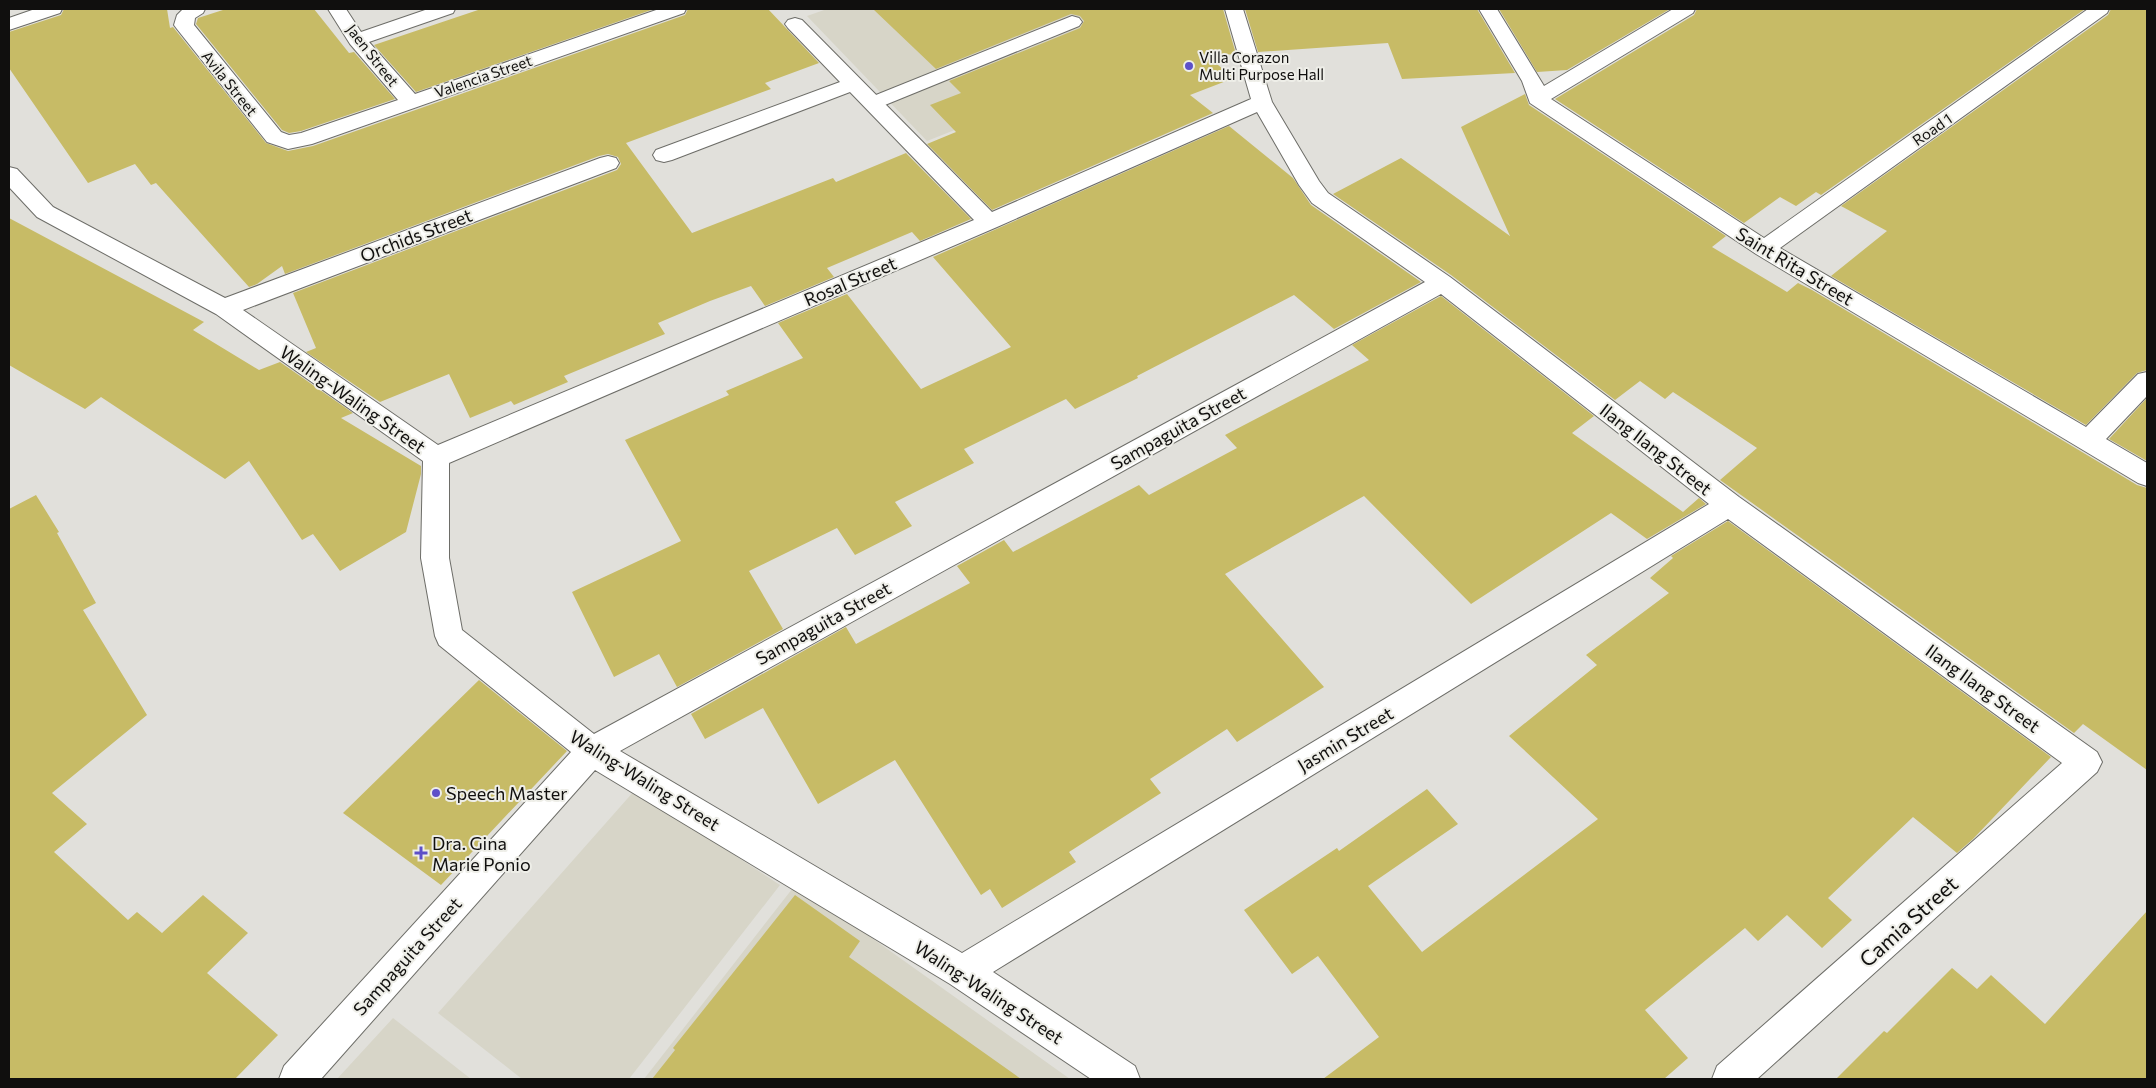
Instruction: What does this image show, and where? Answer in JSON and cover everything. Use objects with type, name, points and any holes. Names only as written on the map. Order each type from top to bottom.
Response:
[{"type":"street","points":[[9,24],[53,9]]},
{"type":"street","name":"Jaen Street","points":[[337,9],[357,40],[410,101]]},
{"type":"street","points":[[357,40],[446,9]]},
{"type":"street","name":"Valencia Street","points":[[288,142],[305,139],[677,9]]},
{"type":"street","name":"Ilang Ilang Street","points":[[1234,9],[1262,102],[1310,185],[1320,198],[1442,283],[1729,505],[2086,762]]},
{"type":"street","points":[[1488,9],[1532,81],[1537,99],[1686,9]]},
{"type":"street","name":"Road 1","points":[[1764,248],[2100,9]]},
{"type":"street","name":"Avila Street","points":[[191,12],[184,25],[274,137],[288,142]]},
{"type":"street","points":[[873,103],[1072,22]]},
{"type":"street","points":[[795,24],[989,222]]},
{"type":"street","points":[[664,155],[853,84]]},
{"type":"street","name":"Saint Rita Street","points":[[1537,99],[1764,248],[2147,476]]},
{"type":"street","name":"Rosal Street","points":[[436,457],[989,222],[1262,102]]},
{"type":"street","name":"Orchids Street","points":[[224,308],[608,163]]},
{"type":"street","name":"Waling-Waling Street","points":[[9,174],[45,212],[224,308],[436,457],[435,558],[449,636],[592,751],[962,972],[1122,1079]]},
{"type":"street","name":"Sampaguita Street","points":[[297,1079],[592,751],[1442,283]]},
{"type":"street","points":[[2088,441],[2147,381]]},
{"type":"street","name":"Jasmin Street","points":[[962,972],[1729,505]]},
{"type":"street","name":"Camia Street","points":[[1730,1079],[2086,762]]},
{"type":"shaded area","points":[[827,9],[1156,9],[1190,36],[927,141],[807,16]]},
{"type":"shaded area","points":[[635,790],[780,885],[629,1079],[522,1079],[438,1013]]},
{"type":"shaded area","points":[[796,884],[1070,1079],[644,1079]]},
{"type":"shaded area","points":[[393,1018],[471,1079],[337,1079]]},
{"type":"building","points":[[64,9],[167,9],[170,28],[173,27],[266,143],[288,151],[313,146],[685,15],[688,9],[768,9],[819,63],[765,83],[771,89],[626,143],[692,233],[833,178],[836,182],[906,153],[971,219],[920,241],[912,232],[827,268],[834,277],[765,306],[751,286],[710,301],[658,323],[665,334],[564,376],[568,382],[514,405],[511,401],[470,418],[449,374],[380,402],[306,352],[316,348],[293,293],[617,170],[621,164],[618,157],[608,154],[599,156],[285,274],[282,266],[257,284],[249,287],[156,183],[151,185],[135,164],[88,183],[9,68],[9,32],[61,15]]},
{"type":"building","points":[[226,9],[314,9],[349,53],[354,52],[395,99],[301,131],[289,133],[282,130],[196,24],[198,18]]},
{"type":"building","points":[[481,9],[654,9],[416,92],[374,45]]},
{"type":"building","points":[[873,9],[1223,9],[1236,54],[1207,56],[1234,78],[1190,95],[1213,113],[992,210],[927,144],[956,132],[930,105],[961,93],[949,81],[1080,28],[1084,21],[1080,16],[1071,14],[936,69]]},
{"type":"building","points":[[1245,9],[1477,9],[1515,73],[1402,79],[1388,43],[1258,52]]},
{"type":"building","points":[[1499,9],[1670,9],[1567,70],[1537,72]]},
{"type":"building","points":[[1697,9],[2085,9],[1821,195],[1816,192],[1796,206],[1780,197],[1744,223],[1555,99],[1694,15]]},
{"type":"building","points":[[2111,9],[2147,9],[2147,370],[2137,373],[2086,425],[1831,276],[1887,231],[1841,206],[2108,15]]},
{"type":"building","points":[[1525,94],[1529,105],[1726,236],[1712,247],[1787,292],[1798,283],[1812,290],[2137,485],[2147,488],[2147,770],[2083,724],[2074,733],[1720,480],[1757,448],[1673,392],[1665,399],[1640,381],[1615,400],[1451,275],[1333,194],[1401,158],[1510,236],[1461,127]]},
{"type":"building","points":[[1229,126],[1293,178],[1311,205],[1421,282],[1334,329],[1294,295],[1137,376],[1138,378],[1075,409],[1066,399],[964,449],[974,463],[895,502],[912,526],[855,555],[837,528],[749,571],[783,629],[677,687],[659,654],[614,677],[572,592],[681,541],[625,440],[729,395],[726,391],[803,358],[778,323],[847,294],[921,389],[1011,347],[933,257]]},
{"type":"building","points":[[9,218],[204,322],[193,330],[259,370],[280,362],[353,413],[341,418],[421,466],[421,474],[406,532],[340,571],[313,534],[302,540],[249,461],[225,479],[101,397],[85,409],[9,365]]},
{"type":"building","points":[[1441,296],[1594,416],[1572,433],[1683,512],[1699,498],[1706,504],[1647,539],[1611,513],[1471,604],[1364,496],[1225,574],[1324,687],[1237,742],[1227,729],[1150,779],[1161,793],[1069,852],[1076,862],[1002,908],[990,889],[981,895],[895,760],[818,804],[763,708],[705,739],[691,714],[846,627],[856,644],[970,583],[957,566],[1004,540],[1013,552],[1139,485],[1149,495],[1237,448],[1225,435],[1369,360],[1352,345]]},
{"type":"building","points":[[2147,398],[2147,461],[2109,439]]},
{"type":"building","points":[[36,495],[59,532],[57,533],[96,603],[83,610],[147,715],[52,793],[87,824],[54,852],[128,920],[137,912],[162,933],[203,895],[248,933],[207,973],[278,1035],[235,1079],[9,1079],[9,509]]},
{"type":"building","points":[[1728,521],[2051,757],[1973,839],[1957,853],[1913,817],[1828,898],[1852,920],[1822,948],[1787,915],[1758,941],[1745,928],[1645,1010],[1688,1058],[1664,1079],[1323,1079],[1379,1037],[1318,956],[1292,974],[1244,910],[1337,848],[1339,851],[1427,789],[1458,824],[1368,886],[1422,952],[1598,819],[1509,736],[1597,665],[1586,655],[1669,593],[1650,578],[1673,558],[1671,556]]},
{"type":"building","points":[[479,680],[567,751],[441,885],[343,813]]},
{"type":"building","points":[[795,895],[860,941],[849,957],[1021,1079],[652,1079],[675,1050],[673,1048]]},
{"type":"building","points":[[2147,911],[2147,1079],[1836,1079],[1884,1031],[1887,1033],[1952,968],[1977,989],[1991,975],[2045,1024]]},
{"type":"place","name":"Villa Corazon Multi Purpose Hall","points":[[1189,66]]},
{"type":"place","name":"Speech Master","points":[[436,793]]},
{"type":"place","name":"Dra. Gina Marie Ponio","points":[[421,853]]}]
